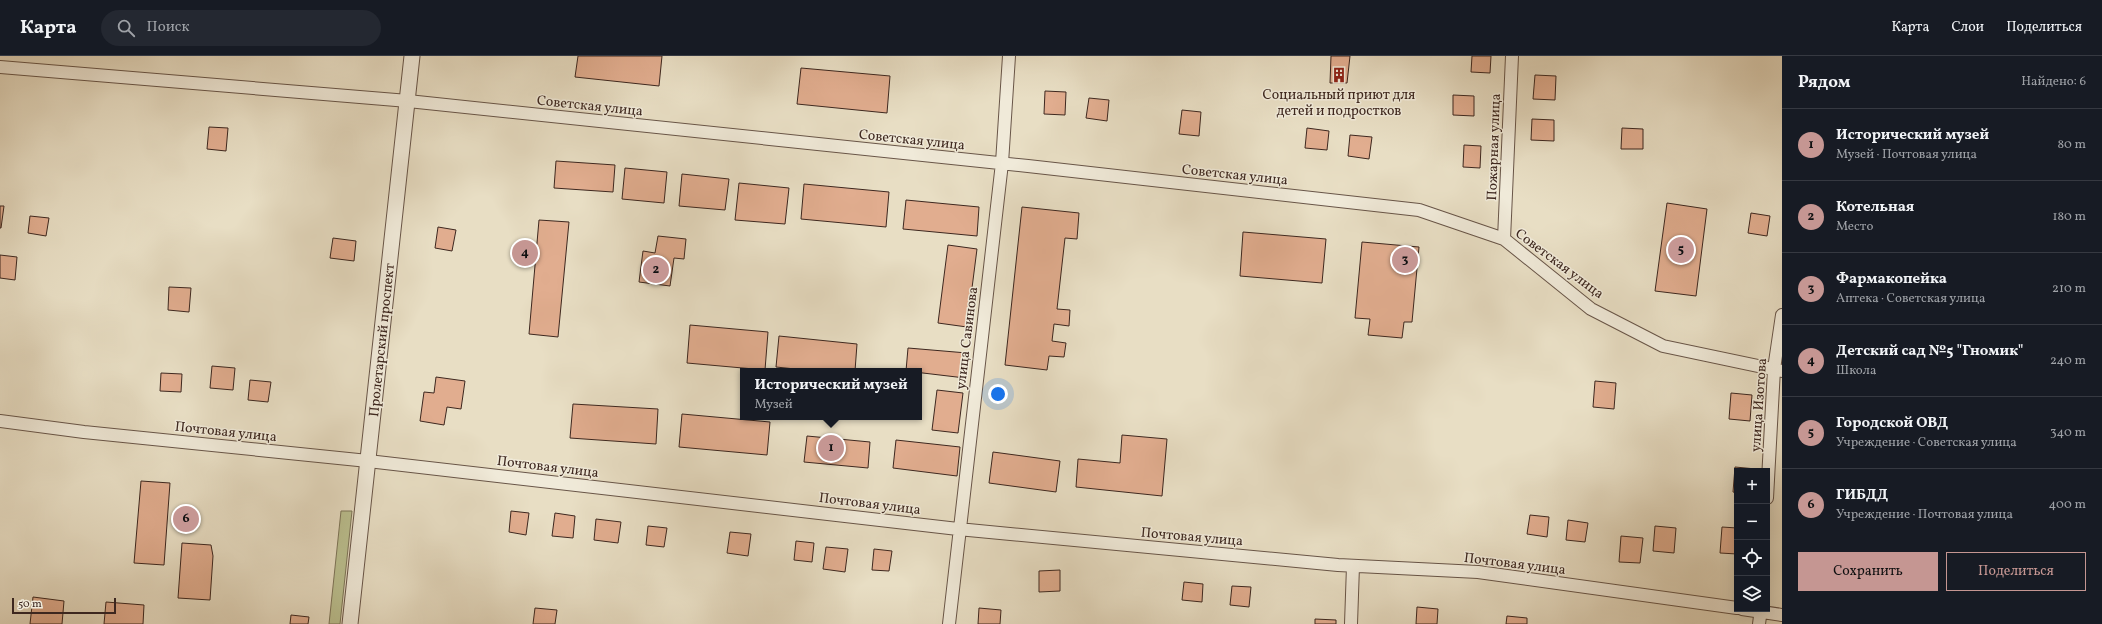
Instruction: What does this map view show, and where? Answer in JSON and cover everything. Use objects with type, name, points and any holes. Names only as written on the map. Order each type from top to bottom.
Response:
[{"type":"street","name":"Пролетарский проспект","points":[[350,624],[412,56]]},
{"type":"street","name":"улица Савинова","points":[[949,624],[958,528],[1002,163],[1009,56]]},
{"type":"street","name":"Пожарная улица","points":[[1504,239],[1512,56]]},
{"type":"street","name":"Советская улица","points":[[0,67],[408,101],[1002,163],[1419,210],[1504,239],[1592,308],[1663,346],[1778,370]]},
{"type":"street","name":"улица Изотова","points":[[1770,468],[1782,315]]},
{"type":"street","name":"Почтовая улица","points":[[0,421],[84,432],[368,461],[958,528],[1353,566],[1478,572],[1734,608]]},
{"type":"street","points":[[1351,624],[1353,566]]},
{"type":"street","points":[[1759,624],[1761,612]]},
{"type":"street","points":[[1769,612],[1782,615]]},
{"type":"green space","points":[[341,511],[352,511],[340,624],[329,624]]},
{"type":"building","points":[[578,56],[662,56],[659,86],[575,77]]},
{"type":"building","name":"Социальный приют для детей и подростков","points":[[1331,56],[1350,56],[1347,83],[1330,83]]},
{"type":"building","points":[[1472,56],[1491,56],[1490,73],[1471,72]]},
{"type":"building","points":[[801,68],[890,76],[887,113],[797,104]]},
{"type":"building","points":[[1535,75],[1556,76],[1555,100],[1533,99]]},
{"type":"building","points":[[1045,91],[1066,92],[1065,115],[1044,114]]},
{"type":"building","points":[[1453,95],[1474,96],[1474,116],[1453,115]]},
{"type":"building","points":[[1089,98],[1109,100],[1107,121],[1086,118]]},
{"type":"building","points":[[1182,110],[1201,112],[1199,136],[1179,134]]},
{"type":"building","points":[[1532,119],[1554,120],[1554,141],[1531,140]]},
{"type":"building","points":[[209,127],[228,128],[226,151],[207,149]]},
{"type":"building","points":[[1307,128],[1329,131],[1327,150],[1305,148]]},
{"type":"building","points":[[1622,128],[1643,129],[1643,149],[1621,149]]},
{"type":"building","points":[[1350,135],[1372,137],[1369,159],[1348,156]]},
{"type":"building","points":[[1464,145],[1481,146],[1480,168],[1463,167]]},
{"type":"building","points":[[556,161],[615,165],[613,192],[554,188]]},
{"type":"building","points":[[625,168],[667,172],[664,203],[622,199]]},
{"type":"building","points":[[682,174],[729,179],[725,210],[679,206]]},
{"type":"building","points":[[739,183],[789,188],[785,224],[735,220]]},
{"type":"building","points":[[804,184],[889,192],[886,227],[801,219]]},
{"type":"building","points":[[906,200],[979,207],[977,236],[903,229]]},
{"type":"building","points":[[1667,203],[1707,209],[1696,296],[1655,291]]},
{"type":"building","points":[[0,206],[4,206],[1,228],[0,228]]},
{"type":"building","points":[[1022,207],[1079,213],[1077,239],[1065,238],[1057,309],[1070,310],[1069,326],[1054,324],[1052,341],[1066,343],[1064,357],[1049,356],[1047,370],[1005,365]]},
{"type":"building","points":[[1751,213],[1770,216],[1767,236],[1748,233]]},
{"type":"building","points":[[30,216],[49,218],[46,236],[28,233]]},
{"type":"building","points":[[539,220],[569,222],[558,337],[529,334]]},
{"type":"building","points":[[438,227],[456,230],[452,251],[435,248]]},
{"type":"building","points":[[1243,232],[1326,239],[1322,283],[1240,276]]},
{"type":"building","points":[[658,236],[686,239],[684,259],[674,258],[670,286],[639,282],[643,251],[655,253]]},
{"type":"building","points":[[333,238],[356,241],[354,261],[330,258]]},
{"type":"building","points":[[1362,242],[1419,247],[1412,322],[1404,322],[1402,338],[1368,335],[1370,319],[1355,318]]},
{"type":"building","points":[[948,245],[977,249],[967,327],[938,323]]},
{"type":"building","points":[[0,255],[17,257],[15,280],[0,278]]},
{"type":"building","points":[[169,287],[191,288],[189,312],[168,310]]},
{"type":"building","points":[[690,325],[768,332],[765,368],[743,368],[687,363]]},
{"type":"building","points":[[779,336],[857,344],[855,368],[776,367]]},
{"type":"building","points":[[908,348],[967,353],[965,378],[922,373],[922,368],[906,368]]},
{"type":"building","points":[[212,366],[235,368],[233,390],[210,388]]},
{"type":"building","points":[[161,373],[182,374],[181,392],[160,391]]},
{"type":"building","points":[[436,377],[465,381],[461,409],[447,407],[444,425],[420,421],[424,392],[434,393]]},
{"type":"building","points":[[250,380],[271,382],[268,402],[248,400]]},
{"type":"building","points":[[1595,381],[1616,383],[1614,409],[1593,407]]},
{"type":"building","points":[[937,390],[963,393],[958,433],[932,430]]},
{"type":"building","points":[[1731,393],[1752,395],[1750,421],[1729,419]]},
{"type":"building","points":[[573,404],[658,409],[656,444],[570,438]]},
{"type":"building","points":[[682,414],[770,422],[767,455],[679,447]]},
{"type":"building","points":[[1122,435],[1167,439],[1162,496],[1076,487],[1078,459],[1120,463]]},
{"type":"building","points":[[807,436],[870,442],[868,468],[804,462]]},
{"type":"building","points":[[896,440],[960,447],[957,476],[893,468]]},
{"type":"building","points":[[993,452],[1060,461],[1056,492],[989,483]]},
{"type":"building","points":[[141,481],[170,483],[164,565],[134,563]]},
{"type":"building","points":[[511,511],[529,513],[526,535],[509,532]]},
{"type":"building","points":[[555,513],[575,516],[573,538],[552,536]]},
{"type":"building","points":[[1530,515],[1549,517],[1547,537],[1527,534]]},
{"type":"building","points":[[596,519],[621,522],[618,543],[594,540]]},
{"type":"building","points":[[1568,520],[1588,523],[1585,542],[1566,540]]},
{"type":"building","points":[[648,526],[667,528],[664,547],[646,545]]},
{"type":"building","points":[[1655,526],[1676,528],[1674,553],[1653,551]]},
{"type":"building","points":[[1722,527],[1734,528],[1734,554],[1720,553]]},
{"type":"building","points":[[730,532],[751,534],[748,556],[727,553]]},
{"type":"building","points":[[1621,536],[1643,538],[1640,563],[1619,562]]},
{"type":"building","points":[[796,541],[814,543],[812,562],[794,560]]},
{"type":"building","points":[[182,543],[211,545],[213,556],[210,600],[178,598]]},
{"type":"building","points":[[826,547],[848,549],[845,572],[823,569]]},
{"type":"building","points":[[874,549],[892,551],[889,571],[872,570]]},
{"type":"building","points":[[1060,570],[1060,591],[1039,592],[1039,571]]},
{"type":"building","points":[[1184,582],[1203,584],[1202,602],[1182,600]]},
{"type":"building","points":[[1232,586],[1251,587],[1249,607],[1230,605]]},
{"type":"building","points":[[33,597],[64,601],[62,624],[30,624]]},
{"type":"building","points":[[106,602],[144,605],[143,624],[104,624]]},
{"type":"building","points":[[1417,607],[1438,609],[1437,624],[1416,624]]},
{"type":"building","points":[[535,608],[557,610],[555,624],[533,624]]},
{"type":"building","points":[[979,608],[1001,610],[1000,624],[978,624]]},
{"type":"building","points":[[291,615],[309,617],[308,624],[290,624]]},
{"type":"building","points":[[1507,616],[1527,618],[1527,624],[1506,624]]},
{"type":"building","points":[[1315,619],[1336,620],[1336,624],[1315,624]]},
{"type":"place","name":"Социальный приют для детей и подростков","points":[[1339,75]]},
{"type":"place","name":"Городской ОВД","points":[[1681,250]]},
{"type":"place","name":"Детский сад №5 \"Гномик\"","points":[[525,253]]},
{"type":"place","name":"Фармакопейка","points":[[1405,260]]},
{"type":"place","name":"Котельная","points":[[656,270]]},
{"type":"place","name":"Исторический музей","points":[[831,448]]},
{"type":"place","name":"ГИБДД","points":[[186,519]]}]
